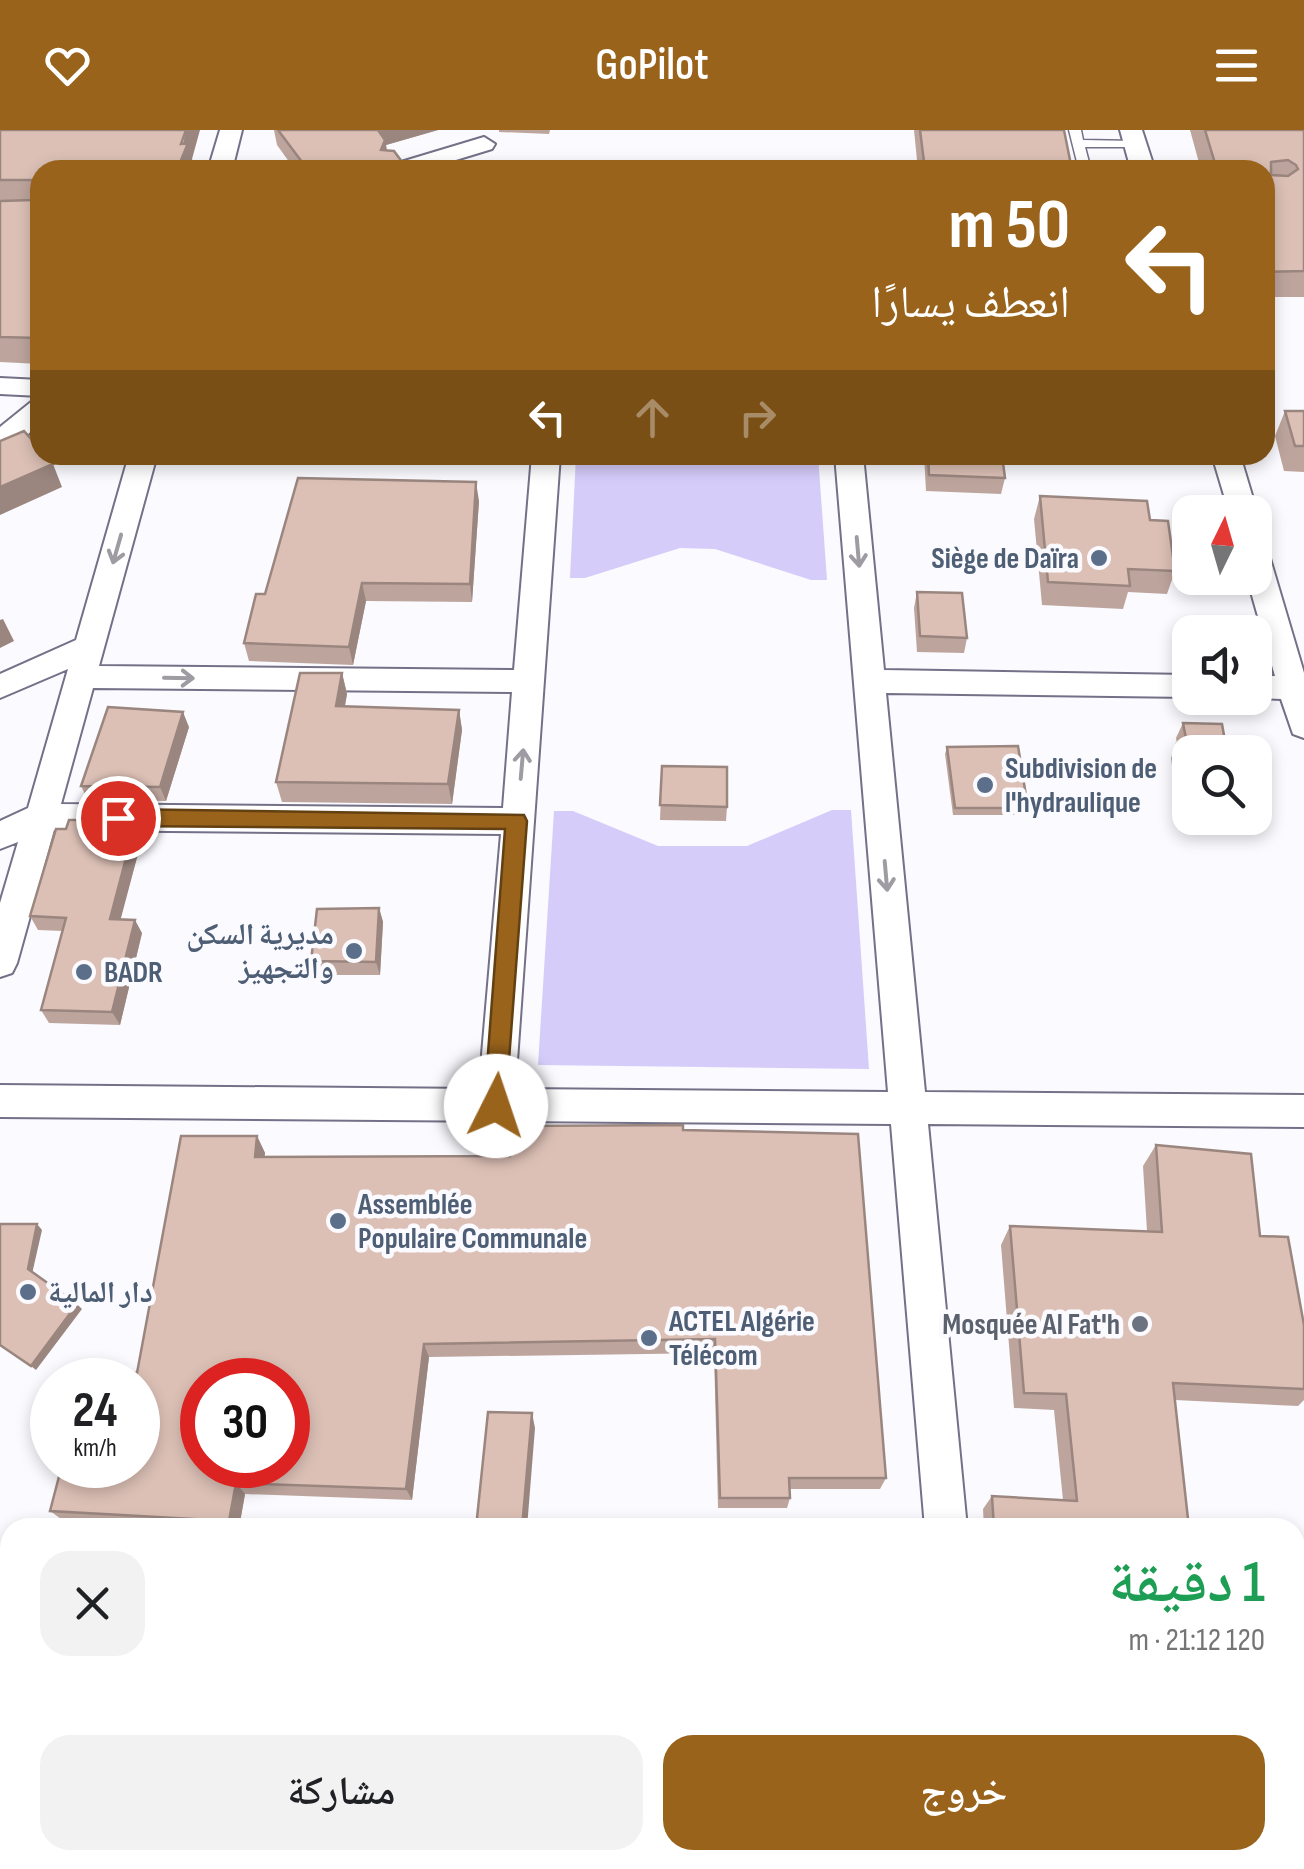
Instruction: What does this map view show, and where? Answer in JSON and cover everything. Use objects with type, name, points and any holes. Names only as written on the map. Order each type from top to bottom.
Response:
[{"type":"street","points":[[222,160],[230,130]]},
{"type":"street","points":[[425,160],[485,137]]},
{"type":"street","points":[[0,386],[30,388]]},
{"type":"street","points":[[0,437],[30,417]]},
{"type":"street","points":[[0,963],[140,465]]},
{"type":"street","points":[[496,1106],[545,465]]},
{"type":"street","points":[[851,465],[945,1518]]},
{"type":"street","points":[[1229,465],[1238,495]]},
{"type":"street","points":[[1267,595],[1304,726]]},
{"type":"street","points":[[0,687],[90,646]]},
{"type":"street","points":[[82,677],[529,682]]},
{"type":"street","points":[[870,681],[1172,686]]},
{"type":"street","points":[[1272,687],[1294,688]]},
{"type":"street","points":[[0,836],[38,817],[516,821]]},
{"type":"street","points":[[0,1101],[1304,1111]]},
{"type":"lane","points":[[1077,137],[1133,137]]},
{"type":"shaded area","points":[[576,465],[819,465],[827,580],[811,580],[715,549],[680,548],[585,578],[570,578]]},
{"type":"shaded area","points":[[832,810],[851,810],[869,1069],[538,1065],[554,811],[573,811],[658,846],[747,846]]},
{"type":"building","points":[[0,130],[186,130],[181,144],[188,143],[181,160],[30,160],[30,180],[0,180]]},
{"type":"building","points":[[278,130],[378,130],[385,140],[381,150],[394,151],[401,160],[300,160]]},
{"type":"building","points":[[920,130],[1064,130],[1070,160],[924,160]]},
{"type":"building","points":[[1205,130],[1304,130],[1304,271],[1275,272],[1275,175],[1288,176],[1298,169],[1296,165],[1288,160],[1214,160]]},
{"type":"building","points":[[30,200],[30,338],[0,337],[0,201]]},
{"type":"building","points":[[1285,411],[1304,411],[1304,446],[1295,446]]},
{"type":"building","points":[[24,431],[30,438],[30,465],[51,465],[0,487],[0,441]]},
{"type":"building","points":[[928,465],[1003,465],[1005,478],[929,475]]},
{"type":"building","points":[[298,478],[476,482],[470,584],[362,583],[349,647],[244,643],[256,594],[265,594]]},
{"type":"building","name":"Siège de Daïra","points":[[1040,496],[1147,501],[1150,520],[1168,521],[1172,571],[1128,569],[1130,586],[1048,582]]},
{"type":"building","points":[[917,592],[962,593],[967,638],[920,636]]},
{"type":"building","points":[[300,673],[342,673],[336,706],[459,710],[448,784],[276,782]]},
{"type":"building","points":[[108,707],[183,712],[160,787],[81,786]]},
{"type":"building","points":[[1183,723],[1222,724],[1224,735],[1185,735]]},
{"type":"building","name":"Subdivision de l'hydraulique","points":[[1018,746],[1028,808],[955,808],[947,747]]},
{"type":"building","points":[[662,766],[727,767],[727,807],[660,805]]},
{"type":"building","points":[[69,820],[136,820],[110,919],[135,920],[112,1012],[41,1010],[66,918],[30,916],[56,829],[66,829]]},
{"type":"building","points":[[379,908],[376,962],[311,961],[317,909]]},
{"type":"building","points":[[683,1125],[683,1130],[858,1134],[886,1478],[789,1478],[790,1498],[720,1498],[715,1339],[424,1344],[406,1489],[310,1486],[310,1358],[180,1358],[180,1488],[235,1488],[230,1518],[50,1511],[56,1488],[160,1488],[160,1358],[140,1358],[181,1136],[257,1136],[255,1157],[510,1156],[512,1126]]},
{"type":"building","points":[[1156,1145],[1251,1154],[1260,1236],[1288,1237],[1304,1325],[1304,1389],[1173,1383],[1188,1518],[993,1518],[992,1496],[1077,1501],[1066,1394],[1024,1393],[1010,1226],[1162,1232]]},
{"type":"building","name":"دار المالية","points":[[0,1224],[37,1224],[28,1269],[77,1304],[37,1358],[30,1358],[30,1365],[0,1345]]},
{"type":"building","points":[[488,1412],[532,1413],[523,1518],[477,1518]]},
{"type":"place","name":"Siège de Daïra","points":[[1099,558]]},
{"type":"place","name":"Subdivision de l'hydraulique","points":[[985,785]]},
{"type":"place","name":"مديرية السكن والتجهيز","points":[[354,951]]},
{"type":"place","name":"BADR","points":[[84,972]]},
{"type":"place","name":"Assemblée Populaire Communale","points":[[338,1221]]},
{"type":"place","name":"دار المالية","points":[[28,1292]]},
{"type":"place","name":"Mosquée Al Fat'h","points":[[1140,1324]]},
{"type":"place","name":"ACTEL Algérie Télécom","points":[[649,1338]]},
{"type":"route","points":[[118,818],[516,821],[496,1106]]}]
